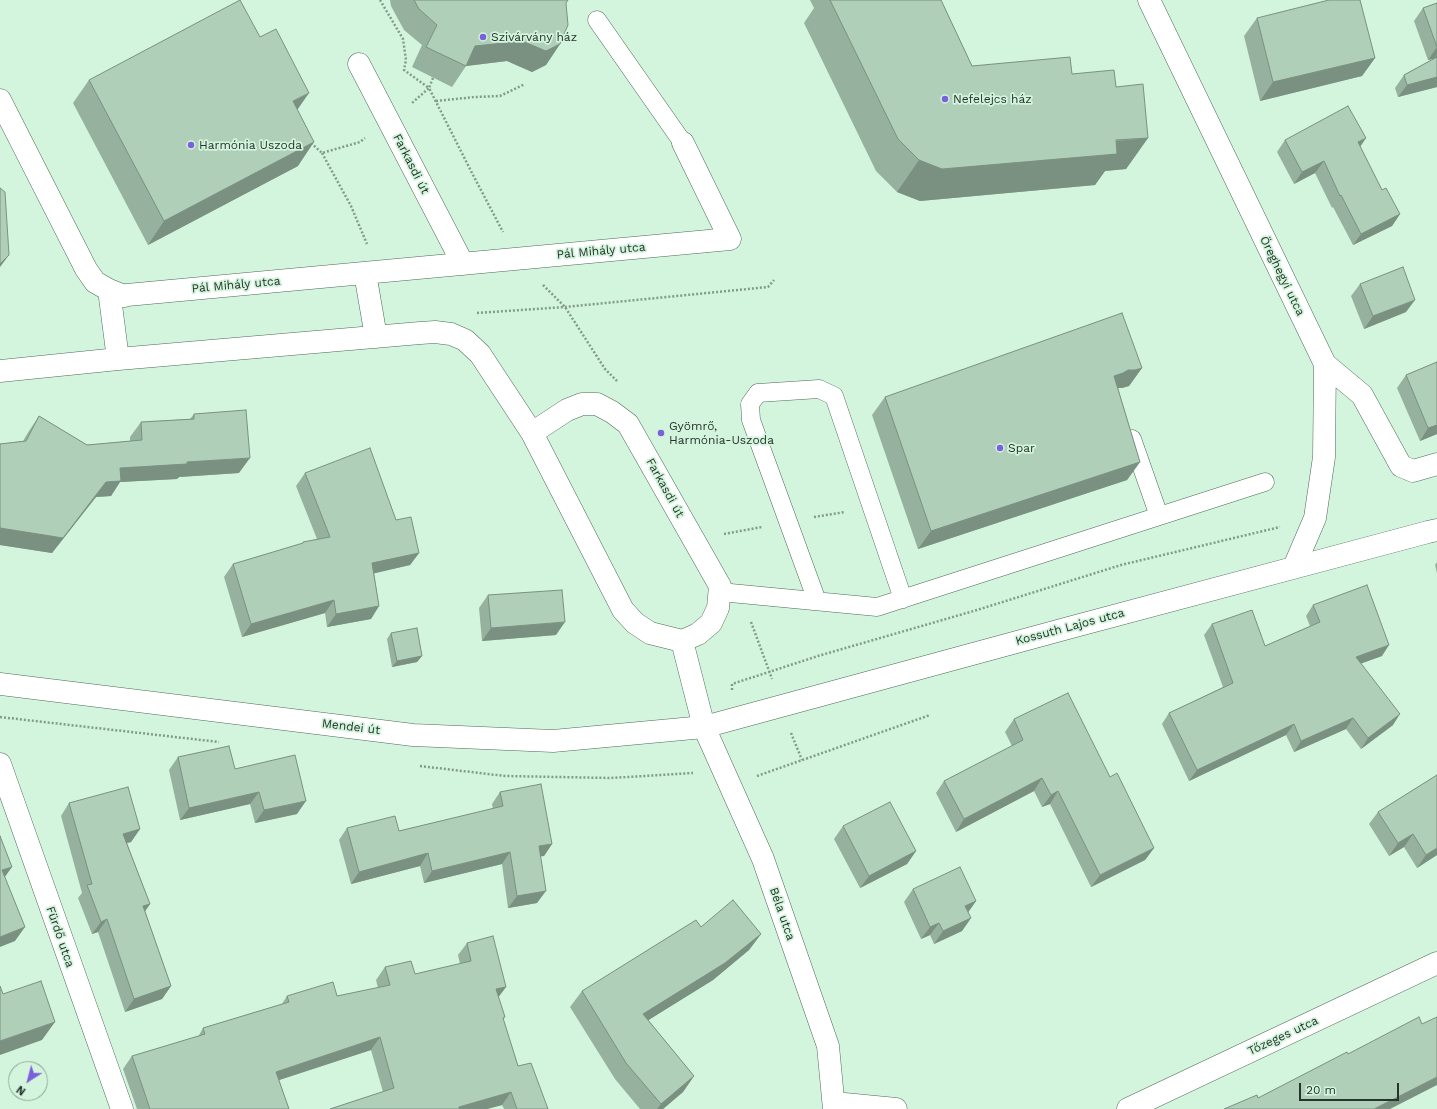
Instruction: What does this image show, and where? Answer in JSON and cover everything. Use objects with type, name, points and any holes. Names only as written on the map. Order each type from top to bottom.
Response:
[{"type":"street","name":"Öreghegyi utca","points":[[1149,0],[1325,364],[1324,458],[1315,518],[1294,567]]},
{"type":"street","name":"Farkasdi út","points":[[359,64],[463,264]]},
{"type":"street","name":"Pál Mihály utca","points":[[0,100],[86,269],[95,282],[124,296],[730,239],[683,143]]},
{"type":"street","points":[[372,272],[376,337]]},
{"type":"street","points":[[109,290],[118,359]]},
{"type":"street","points":[[0,371],[118,359],[435,332],[451,334],[465,340],[480,354],[532,434],[623,610],[635,623],[650,633],[682,640],[698,634],[710,623],[718,608],[720,592]]},
{"type":"street","points":[[1325,364],[1362,395],[1401,466],[1413,471],[1437,464]]},
{"type":"street","name":"Farkasdi út","points":[[532,434],[567,410],[582,404],[597,404],[612,412],[628,424],[720,586],[720,592]]},
{"type":"street","name":"Kossuth Lajos utca","points":[[704,727],[1294,567],[1437,530]]},
{"type":"street","points":[[682,640],[704,727]]},
{"type":"street","name":"Mendei út","points":[[0,684],[412,734],[553,741],[704,727]]},
{"type":"street","name":"Béla utca","points":[[704,727],[763,859],[828,1046],[834,1106]]},
{"type":"street","name":"Fürdő utca","points":[[0,764],[122,1109]]},
{"type":"street","name":"Tőzeges utca","points":[[1128,1109],[1437,963]]},
{"type":"street","points":[[834,1106],[896,1109]]},
{"type":"lane","points":[[597,20],[683,143]]},
{"type":"lane","points":[[817,601],[751,420],[750,404],[758,393],[819,389],[834,396],[903,598]]},
{"type":"lane","points":[[1126,420],[1159,516]]},
{"type":"lane","points":[[720,592],[877,607],[1265,482]]},
{"type":"path","points":[[380,0],[403,40],[406,60],[404,70],[429,88],[472,173],[518,258]]},
{"type":"path","points":[[322,153],[360,142],[390,123],[429,88],[433,78]]},
{"type":"path","points":[[436,101],[500,96],[525,84]]},
{"type":"path","points":[[306,139],[322,153],[351,206],[372,272]]},
{"type":"path","points":[[566,307],[768,287],[774,280]]},
{"type":"path","points":[[735,718],[732,684],[818,656],[977,610],[1121,565],[1315,518]]},
{"type":"path","points":[[749,615],[773,682]]},
{"type":"path","points":[[753,778],[930,715]]},
{"type":"path","points":[[789,726],[802,760]]},
{"type":"building","name":"Harmónia Uszoda","points":[[240,0],[260,37],[276,29],[309,93],[293,101],[314,142],[164,221],[89,80]]},
{"type":"building","name":"Szivárvány ház","points":[[414,0],[568,0],[566,3],[568,25],[560,44],[546,51],[522,41],[475,46],[466,66],[426,47],[437,25],[419,9]]},
{"type":"building","name":"Nefelejcs ház","points":[[830,0],[941,0],[972,66],[1070,57],[1072,74],[1114,70],[1116,87],[1143,84],[1148,138],[1116,140],[1117,154],[942,169],[919,160],[898,139]]},
{"type":"building","points":[[1329,0],[1360,0],[1375,58],[1273,82],[1257,18]]},
{"type":"building","points":[[1437,3],[1437,47],[1423,8]]},
{"type":"building","points":[[1437,57],[1437,77],[1407,85],[1404,75]]},
{"type":"building","points":[[1348,106],[1366,138],[1358,142],[1382,190],[1386,188],[1400,214],[1361,234],[1341,195],[1340,196],[1324,161],[1302,172],[1285,140]]},
{"type":"building","points":[[0,188],[5,192],[9,255],[0,264]]},
{"type":"building","points":[[1403,267],[1415,300],[1373,316],[1360,284]]},
{"type":"building","name":"Spar","points":[[1122,313],[1142,368],[1128,370],[1114,376],[1140,462],[931,531],[885,397]]},
{"type":"building","points":[[1437,362],[1437,425],[1428,428],[1406,375]]},
{"type":"building","points":[[246,410],[250,458],[120,468],[121,481],[106,482],[63,538],[0,528],[0,444],[26,441],[39,416],[87,445],[142,440],[141,422],[194,419],[194,414]]},
{"type":"building","points":[[370,448],[396,520],[411,517],[419,553],[372,563],[379,606],[336,614],[334,600],[251,624],[233,564],[303,542],[330,537],[305,473]]},
{"type":"building","points":[[1367,585],[1389,645],[1356,657],[1400,714],[1368,738],[1353,718],[1301,741],[1294,724],[1197,770],[1169,713],[1233,683],[1212,624],[1252,610],[1265,646],[1320,622],[1313,605]]},
{"type":"building","points":[[562,590],[565,622],[491,628],[488,595]]},
{"type":"building","points":[[417,628],[422,656],[397,661],[391,633]]},
{"type":"building","points":[[1068,693],[1110,777],[1117,773],[1154,848],[1100,875],[1058,791],[1051,795],[1042,778],[964,819],[944,781],[1023,740],[1014,719]]},
{"type":"building","points":[[229,746],[235,769],[295,755],[306,801],[264,810],[259,792],[189,808],[178,757]]},
{"type":"building","points":[[1437,775],[1437,848],[1426,855],[1413,834],[1398,843],[1378,812]]},
{"type":"building","points":[[541,784],[552,844],[539,846],[546,891],[517,896],[510,852],[432,871],[428,853],[359,872],[347,828],[395,816],[399,831],[503,806],[500,792]]},
{"type":"building","points":[[128,787],[140,829],[123,834],[150,904],[143,906],[171,986],[134,999],[107,919],[101,922],[87,885],[92,884],[69,803]]},
{"type":"building","points":[[890,802],[916,851],[869,876],[843,826]]},
{"type":"building","points":[[0,836],[12,867],[2,870],[25,927],[0,937]]},
{"type":"building","points":[[960,867],[976,901],[965,906],[971,918],[943,931],[939,923],[930,927],[913,889]]},
{"type":"building","points":[[733,900],[761,934],[725,963],[643,1014],[694,1076],[661,1104],[626,1063],[582,991],[696,920],[701,927]]},
{"type":"building","points":[[493,936],[506,987],[496,989],[505,1017],[503,1018],[518,1066],[531,1063],[548,1109],[517,1109],[511,1092],[459,1107],[459,1109],[330,1109],[394,1088],[380,1037],[276,1072],[289,1109],[150,1109],[132,1056],[205,1034],[203,1028],[289,1002],[287,996],[333,982],[337,996],[390,985],[385,967],[411,961],[415,974],[471,961],[467,943]]},
{"type":"building","points":[[41,981],[55,1022],[0,1041],[0,986],[3,994]]},
{"type":"building","points":[[1419,1017],[1422,1024],[1437,1017],[1437,1077],[1374,1109],[1224,1109],[1257,1095],[1258,1098]]},
{"type":"place","name":"Szivárvány ház","points":[[483,37]]},
{"type":"place","name":"Nefelejcs ház","points":[[945,99]]},
{"type":"place","name":"Harmónia Uszoda","points":[[191,145]]},
{"type":"place","name":"Gyömrő, Harmónia-Uszoda","points":[[661,433]]},
{"type":"place","name":"Spar","points":[[1000,448]]}]
